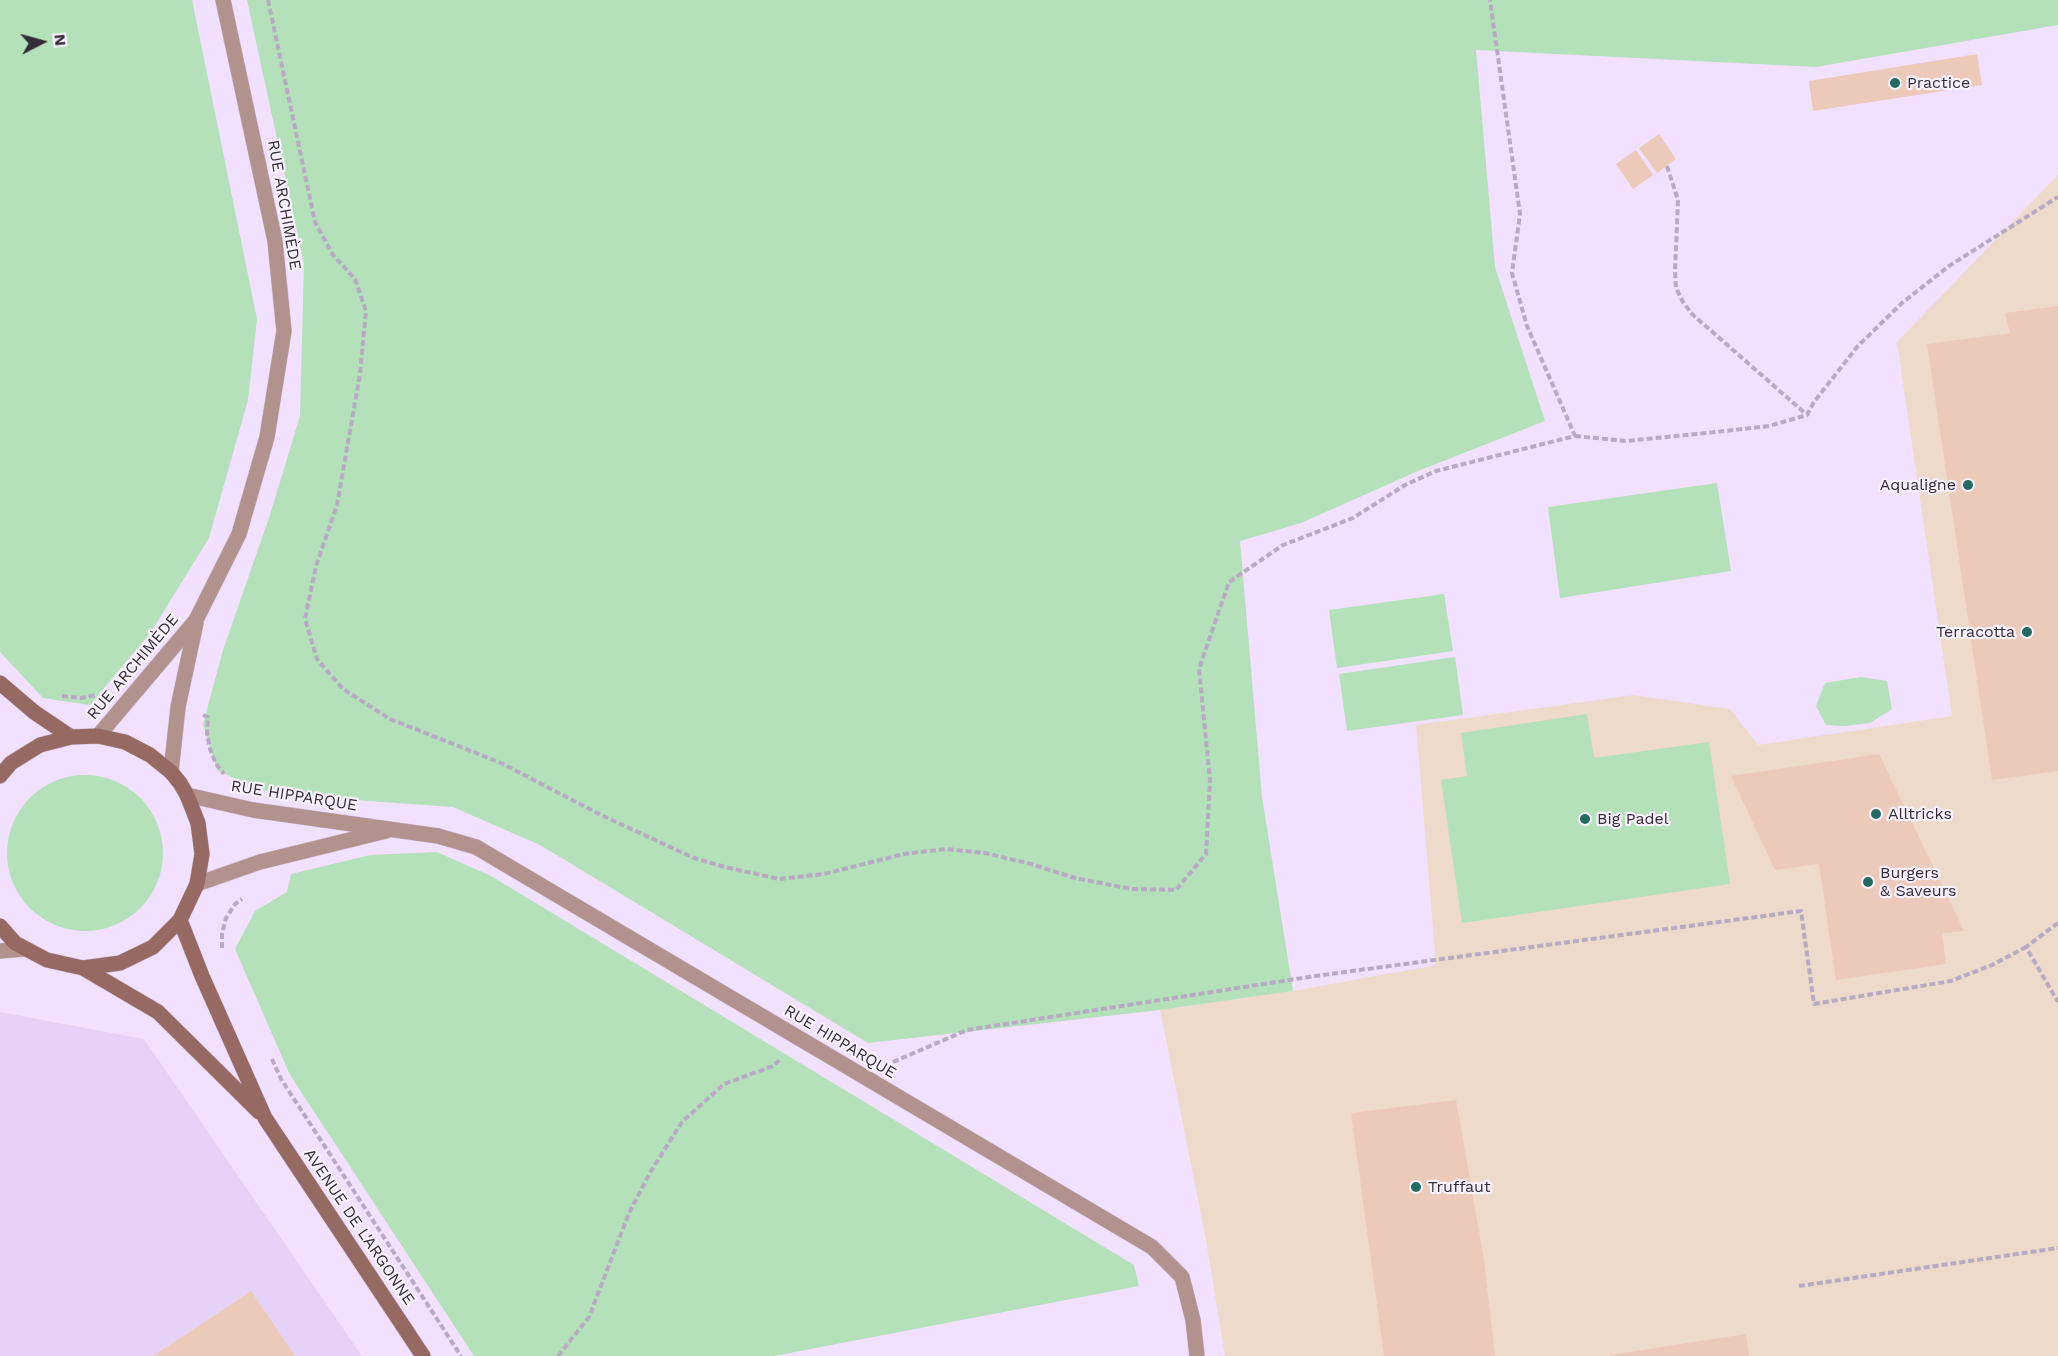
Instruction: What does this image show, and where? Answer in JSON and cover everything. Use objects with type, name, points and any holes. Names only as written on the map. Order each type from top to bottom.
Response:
[{"type":"main road","points":[[0,683],[34,712],[71,737]]},
{"type":"main road","points":[[0,776],[12,763],[40,745],[71,737],[98,736],[125,742],[150,754],[171,772],[187,795],[198,823],[202,854],[197,884],[180,920],[153,947],[120,963],[83,968],[47,960],[15,943],[0,926]]},
{"type":"main road","name":"AVENUE DE L'ARGONNE","points":[[180,920],[265,1118],[423,1356]]},
{"type":"main road","name":"AVENUE DE L'ARGONNE","points":[[83,968],[159,1012],[265,1118]]},
{"type":"street","name":"RUE ARCHIMÈDE","points":[[98,736],[196,620],[239,534],[267,437],[284,331],[275,241],[224,0]]},
{"type":"street","name":"RUE ARCHIMÈDE","points":[[171,772],[178,707],[196,620]]},
{"type":"street","name":"RUE HIPPARQUE","points":[[187,795],[253,810],[438,836],[476,847],[1152,1247],[1182,1276],[1197,1356]]},
{"type":"street","name":"RUE HIPPARQUE","points":[[197,884],[260,862],[395,829]]},
{"type":"street","points":[[0,951],[24,949]]},
{"type":"path","points":[[268,0],[315,222],[333,255],[355,279],[366,311],[360,374],[337,505],[316,566],[305,619],[317,659],[343,689],[390,719],[501,763],[601,815],[694,858],[778,879],[825,874],[904,855],[946,849],[984,853],[1031,864],[1075,878],[1132,889],[1176,890],[1206,854],[1210,780],[1199,669],[1230,582],[1283,545],[1353,518],[1405,485],[1436,471],[1575,436],[1626,441],[1769,426],[1806,415],[1857,347],[1902,303],[1949,266],[2058,197]]},
{"type":"path","points":[[1490,0],[1520,214],[1512,273],[1527,326],[1575,436]]},
{"type":"path","points":[[1666,166],[1678,200],[1675,272],[1676,288],[1683,302],[1692,314],[1806,415]]},
{"type":"path","points":[[56,694],[81,698],[103,693]]},
{"type":"path","points":[[196,712],[208,717],[207,733],[210,749],[216,764],[226,776]]},
{"type":"path","points":[[225,956],[222,933],[226,918],[235,904],[248,894]]},
{"type":"path","points":[[877,1084],[891,1062],[968,1030],[1315,976],[1801,911],[1814,1004],[1951,981],[1992,965],[2026,946],[2058,923]]},
{"type":"path","points":[[2026,946],[2058,1002]]},
{"type":"path","points":[[558,1356],[589,1317],[629,1213],[651,1171],[682,1122],[724,1084],[773,1066],[803,1041]]},
{"type":"path","points":[[272,1058],[288,1089],[461,1356]]},
{"type":"path","points":[[1800,1286],[2058,1248]]},
{"type":"shaded area","points":[[2058,175],[2058,1356],[1225,1356],[1206,1240],[1160,1010],[1293,991],[1436,965],[1416,725],[1634,695],[1730,709],[1758,745],[1952,716],[1897,342]]},
{"type":"shaded area","points":[[0,1012],[144,1039],[362,1356],[0,1356]]},
{"type":"green space","points":[[0,0],[192,0],[257,319],[248,400],[209,538],[151,632],[90,705],[43,698],[0,652]]},
{"type":"green space","points":[[247,0],[2058,0],[2058,25],[1816,67],[1476,50],[1495,267],[1545,421],[1418,471],[1301,523],[1240,541],[1262,797],[1293,991],[1160,1010],[868,1043],[540,845],[453,807],[298,796],[256,789],[217,770],[203,724],[223,650],[270,515],[300,416],[304,264]]},
{"type":"green space","points":[[1717,483],[1731,571],[1560,598],[1548,507]]},
{"type":"green space","points":[[1444,594],[1453,651],[1337,668],[1329,610]]},
{"type":"green space","points":[[1455,657],[1463,715],[1347,731],[1339,674]]},
{"type":"green space","points":[[1861,677],[1887,681],[1892,709],[1870,723],[1845,726],[1826,725],[1816,706],[1825,683]]},
{"type":"green space","points":[[1587,714],[1594,758],[1709,742],[1730,884],[1462,923],[1441,780],[1467,776],[1461,733]]},
{"type":"green space","points":[[85,775],[100,776],[115,781],[129,788],[140,798],[150,809],[157,823],[162,838],[162,868],[157,883],[150,897],[140,908],[129,918],[115,925],[100,930],[85,931],[70,930],[55,925],[41,918],[30,908],[20,897],[13,883],[8,868],[7,853],[8,838],[13,823],[20,809],[30,798],[41,788],[55,781],[70,776]]},
{"type":"green space","points":[[437,852],[491,876],[1134,1265],[1139,1286],[774,1356],[474,1356],[290,1075],[235,949],[255,911],[287,892],[291,874],[370,855]]},
{"type":"building","name":"Practice","points":[[1977,54],[1982,85],[1813,111],[1809,81]]},
{"type":"building","points":[[1659,134],[1676,159],[1657,173],[1639,148]]},
{"type":"building","points":[[1636,150],[1653,175],[1633,189],[1616,164]]},
{"type":"building","points":[[2058,306],[2058,771],[1992,780],[1927,344],[2010,333],[2005,313]]},
{"type":"building","name":"Burgers & Saveurs","points":[[1879,754],[1964,931],[1942,933],[1946,964],[1836,980],[1819,864],[1775,870],[1731,776]]},
{"type":"building","name":"Truffaut","points":[[1456,1100],[1484,1260],[1495,1356],[1384,1356],[1351,1113]]},
{"type":"building","points":[[251,1291],[295,1356],[153,1356]]},
{"type":"building","points":[[1746,1334],[1749,1356],[1610,1356],[1610,1355]]},
{"type":"place","name":"Practice","points":[[1895,83]]},
{"type":"place","name":"Aqualigne","points":[[1968,485]]},
{"type":"place","name":"Terracotta","points":[[2027,632]]},
{"type":"place","name":"Alltricks","points":[[1876,814]]},
{"type":"place","name":"Big Padel","points":[[1585,819]]},
{"type":"place","name":"Burgers & Saveurs","points":[[1868,882]]},
{"type":"place","name":"Truffaut","points":[[1416,1187]]}]
